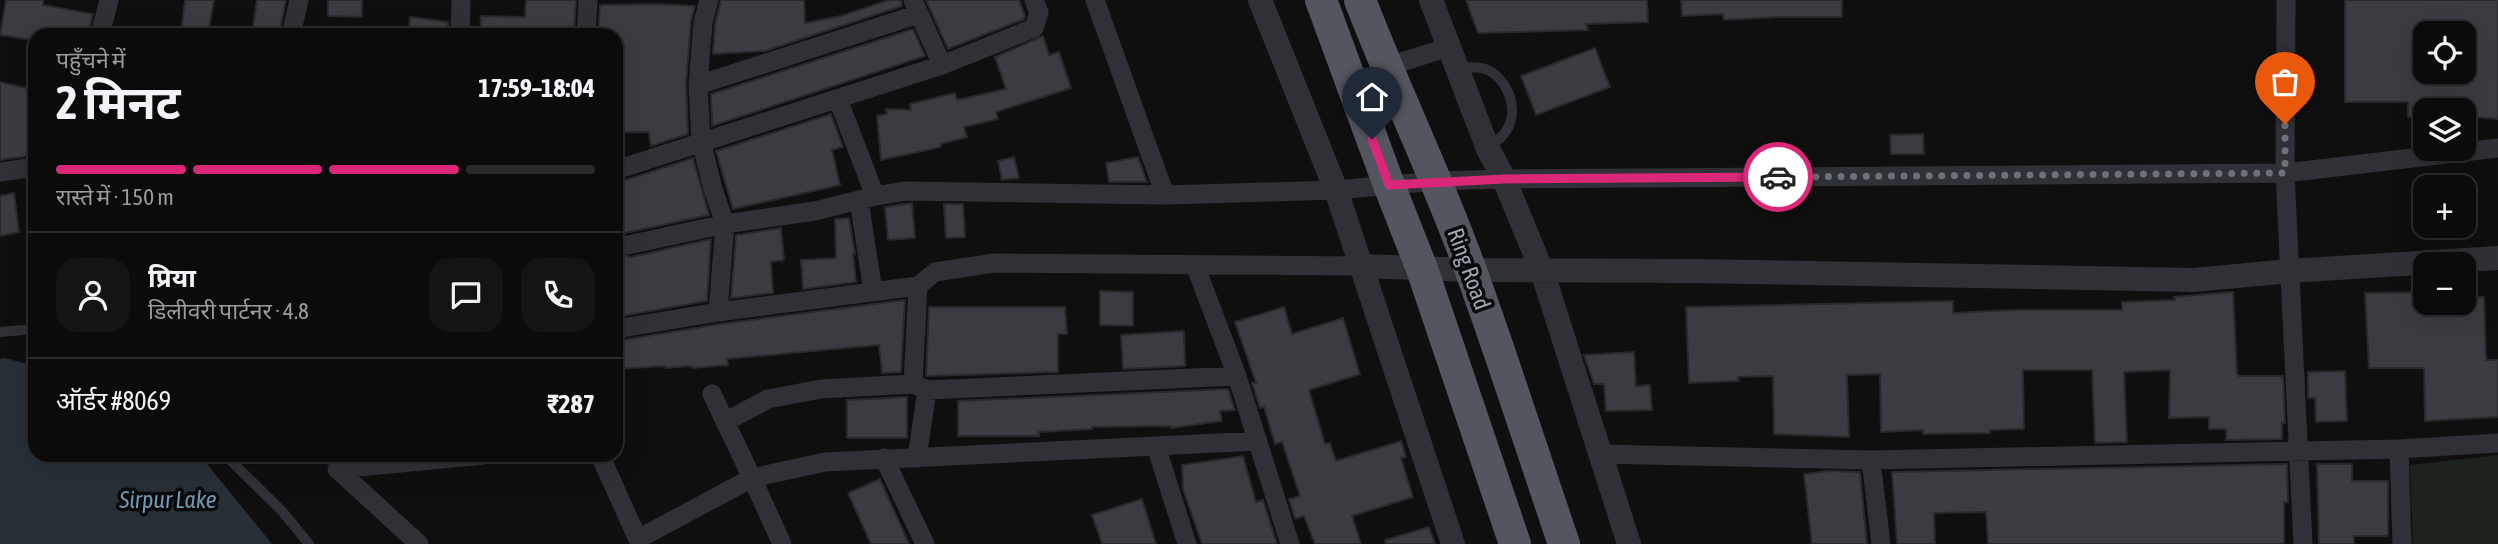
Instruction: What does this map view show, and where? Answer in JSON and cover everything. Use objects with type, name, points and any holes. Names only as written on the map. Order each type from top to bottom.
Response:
[{"type":"highway","name":"Ring Road","points":[[1321,0],[1422,270],[1515,544]]},
{"type":"highway","name":"Ring Road","points":[[1360,0],[1471,271],[1564,544]]},
{"type":"street","points":[[102,28],[109,0]]},
{"type":"street","points":[[293,28],[299,0]]},
{"type":"street","points":[[460,28],[461,0]]},
{"type":"street","points":[[586,28],[588,0]]},
{"type":"street","points":[[709,0],[703,22],[698,85],[701,141],[725,225],[718,312]]},
{"type":"street","points":[[623,168],[942,65],[1034,28],[1039,13],[1034,0]]},
{"type":"street","points":[[1096,0],[1165,195]]},
{"type":"street","points":[[1260,0],[1336,190],[1363,266],[1453,544]]},
{"type":"street","points":[[1431,0],[1488,149],[1504,179],[1542,271],[1629,544]]},
{"type":"street","points":[[2286,0],[2285,173],[2303,544]]},
{"type":"street","points":[[698,85],[916,7],[942,65]]},
{"type":"street","points":[[1386,67],[1453,57]]},
{"type":"street","points":[[838,99],[867,198],[873,292]]},
{"type":"street","points":[[628,245],[725,225],[815,211],[906,191],[1165,195],[1336,190],[1436,181],[1504,179],[2285,173],[2498,148]]},
{"type":"street","points":[[0,172],[28,168]]},
{"type":"street","points":[[623,328],[718,312],[918,286],[935,272],[994,263],[1363,266],[1471,271],[1694,271],[2194,280],[2289,271],[2498,258]]},
{"type":"street","points":[[1195,265],[1237,376],[1290,544]]},
{"type":"street","points":[[917,457],[920,387],[918,286]]},
{"type":"street","points":[[725,422],[768,398],[821,389],[1237,376]]},
{"type":"street","points":[[712,394],[782,544]]},
{"type":"street","points":[[603,462],[639,542],[752,478],[825,462],[1258,440]]},
{"type":"street","points":[[1599,454],[1871,460],[2399,449],[2498,443]]},
{"type":"street","points":[[1156,446],[1187,544]]},
{"type":"street","points":[[2399,449],[2402,544]]},
{"type":"street","points":[[884,458],[925,544]]},
{"type":"street","points":[[1871,460],[1881,544]]},
{"type":"street","points":[[410,462],[337,469],[419,544]]},
{"type":"lane","points":[[1453,57],[1484,68],[1498,77],[1509,92],[1512,111],[1507,130],[1488,149]]},
{"type":"lane","points":[[0,331],[28,329]]},
{"type":"lane","points":[[232,462],[282,510],[309,544]]},
{"type":"shaded area","points":[[2498,455],[2498,544],[2413,544],[2410,465]]},
{"type":"water","name":"Sirpur Lake","points":[[0,359],[28,364],[28,462],[204,462],[272,544],[0,544]]},
{"type":"building","points":[[6,0],[43,0],[43,5],[93,14],[90,28],[28,28],[28,39],[0,35]]},
{"type":"building","points":[[185,0],[214,0],[209,28],[182,28]]},
{"type":"building","points":[[257,0],[286,0],[280,28],[253,28]]},
{"type":"building","points":[[328,0],[362,0],[362,17],[328,16]]},
{"type":"building","points":[[526,0],[576,0],[574,28],[480,28],[481,16],[525,17]]},
{"type":"building","points":[[721,0],[804,0],[805,23],[841,16],[889,0],[901,0],[902,6],[765,51],[713,54],[715,24]]},
{"type":"building","points":[[926,0],[1019,0],[1025,16],[1024,19],[948,49]]},
{"type":"building","points":[[1466,0],[1647,0],[1648,22],[1586,24],[1588,30],[1478,33]]},
{"type":"building","points":[[1681,0],[1842,0],[1842,17],[1724,20],[1723,14],[1682,16]]},
{"type":"building","points":[[2345,0],[2498,0],[2498,119],[2476,117],[2476,98],[2413,98],[2413,117],[2408,117],[2408,102],[2345,102]]},
{"type":"building","points":[[600,5],[695,6],[691,21],[686,84],[688,134],[651,146],[649,132],[623,132],[623,28],[598,28]]},
{"type":"building","points":[[410,17],[448,22],[448,28],[409,28]]},
{"type":"building","points":[[913,29],[925,56],[712,126],[711,94]]},
{"type":"building","points":[[1043,36],[1049,55],[1059,52],[1071,88],[996,112],[998,119],[964,127],[967,137],[941,144],[941,147],[881,160],[877,116],[887,114],[886,109],[911,110],[910,104],[955,93],[957,100],[1006,89],[995,57]]},
{"type":"building","points":[[1595,48],[1610,87],[1536,115],[1521,76]]},
{"type":"building","points":[[0,82],[28,88],[28,156],[0,160]]},
{"type":"building","points":[[831,114],[843,147],[832,150],[840,185],[733,209],[716,151]]},
{"type":"building","points":[[1923,134],[1924,154],[1891,154],[1890,135]]},
{"type":"building","points":[[1014,157],[1019,178],[1002,180],[998,161]]},
{"type":"building","points":[[1138,157],[1147,182],[1109,182],[1106,163]]},
{"type":"building","points":[[693,158],[709,215],[623,234],[623,181]]},
{"type":"building","points":[[14,193],[19,232],[0,236],[0,196]]},
{"type":"building","points":[[912,203],[915,238],[888,240],[885,207]]},
{"type":"building","points":[[944,204],[963,204],[965,237],[946,238]]},
{"type":"building","points":[[849,218],[856,282],[803,289],[801,260],[836,258],[835,219]]},
{"type":"building","points":[[781,228],[784,260],[771,262],[773,293],[731,298],[736,235]]},
{"type":"building","points":[[711,239],[707,301],[623,316],[623,255],[631,257]]},
{"type":"building","points":[[1100,291],[1133,292],[1133,326],[1100,325]]},
{"type":"building","points":[[2233,292],[2237,374],[2283,376],[2285,423],[2282,423],[2282,439],[2226,440],[2226,429],[2209,429],[2209,417],[2169,418],[2170,370],[2124,372],[2127,442],[2095,443],[2092,370],[2023,370],[2024,429],[1990,430],[1990,433],[1923,434],[1923,430],[1881,432],[1880,374],[1847,375],[1849,437],[1774,434],[1773,376],[1738,377],[1739,381],[1689,383],[1686,307],[1953,301],[1953,313],[2122,310],[2122,302],[2175,300],[2174,297]]},
{"type":"building","points":[[2413,292],[2413,315],[2476,315],[2476,297],[2484,297],[2486,360],[2498,360],[2498,417],[2425,421],[2424,368],[2369,368],[2365,293]]},
{"type":"building","points":[[905,300],[901,372],[882,373],[879,345],[727,359],[728,365],[623,369],[623,340],[720,324]]},
{"type":"building","points":[[929,307],[1065,307],[1067,334],[1058,334],[1058,372],[926,376]]},
{"type":"building","points":[[1284,307],[1292,334],[1343,318],[1360,374],[1309,390],[1325,444],[1330,443],[1336,461],[1401,441],[1406,457],[1401,458],[1413,497],[1352,516],[1361,544],[1315,544],[1304,516],[1295,519],[1289,499],[1300,496],[1282,442],[1275,444],[1264,407],[1260,408],[1252,383],[1256,383],[1235,322]]},
{"type":"building","points":[[1184,331],[1185,366],[1123,369],[1121,335]]},
{"type":"building","points":[[1634,352],[1636,386],[1650,385],[1652,410],[1606,411],[1604,384],[1594,384],[1584,355]]},
{"type":"building","points":[[2345,371],[2347,421],[2316,422],[2315,398],[2308,398],[2308,372]]},
{"type":"building","points":[[1228,389],[1235,410],[1220,411],[1222,421],[1171,428],[1092,427],[1039,432],[1039,436],[958,436],[958,401]]},
{"type":"building","points":[[907,397],[907,438],[847,438],[847,400]]},
{"type":"building","points":[[1243,456],[1256,502],[1263,500],[1277,544],[1202,544],[1183,489],[1182,465]]},
{"type":"building","points":[[2287,464],[2288,502],[2284,502],[2284,544],[1988,544],[1986,512],[1934,513],[1935,544],[1897,544],[1892,472]]},
{"type":"building","points":[[2317,464],[2352,464],[2352,481],[2388,481],[2388,536],[2354,536],[2354,544],[2319,544]]},
{"type":"building","points":[[1828,471],[1860,472],[1867,544],[1812,544],[1804,474]]},
{"type":"building","points":[[880,479],[909,544],[871,544],[848,493]]},
{"type":"building","points":[[1142,499],[1156,544],[1102,544],[1092,515]]},
{"type":"building","points":[[1429,527],[1435,544],[1386,544],[1385,540]]},
{"type":"way so far","points":[[1778,177],[2285,173],[2285,124]]},
{"type":"route","points":[[1372,139],[1389,185],[1504,179],[1778,177]]}]
